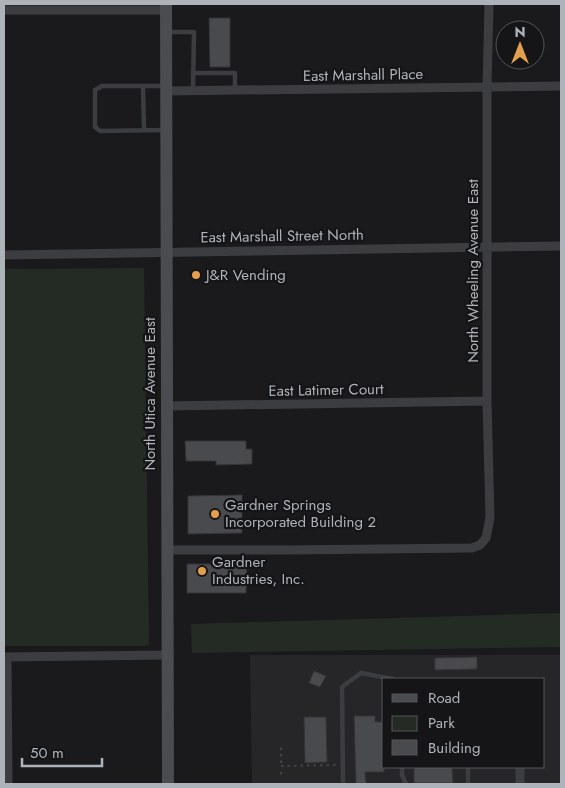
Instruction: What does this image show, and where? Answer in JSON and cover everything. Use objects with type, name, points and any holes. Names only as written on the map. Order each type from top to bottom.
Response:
[{"type":"main road","name":"North Utica Avenue East","points":[[166,7],[168,784]]},
{"type":"street","name":"North Wheeling Avenue East","points":[[168,550],[472,548],[480,545],[486,538],[490,518],[487,401],[488,4]]},
{"type":"street","points":[[4,10],[84,7],[166,7]]},
{"type":"street","name":"East Marshall Place","points":[[166,88],[193,91],[561,86]]},
{"type":"street","name":"East Marshall Street North","points":[[4,255],[561,246]]},
{"type":"street","name":"East Latimer Court","points":[[166,406],[487,401]]},
{"type":"street","points":[[8,784],[6,657],[168,655]]},
{"type":"street","points":[[520,768],[520,784]]},
{"type":"lane","points":[[166,32],[194,32],[193,91]]},
{"type":"lane","points":[[193,73],[235,73],[236,90]]},
{"type":"lane","points":[[166,88],[102,86],[95,90],[95,127],[100,131],[166,130]]},
{"type":"lane","points":[[143,86],[144,130]]},
{"type":"lane","points":[[343,784],[342,686],[361,673],[388,678]]},
{"type":"lane","points":[[402,768],[402,775],[406,784]]},
{"type":"lane","points":[[468,768],[468,784]]},
{"type":"path","points":[[281,747],[281,765],[343,765]]},
{"type":"path","points":[[281,772],[281,777]]},
{"type":"shaded area","points":[[250,655],[561,655],[561,784],[252,784]]},
{"type":"green space","points":[[144,268],[149,644],[145,646],[4,646],[4,269]]},
{"type":"green space","points":[[561,613],[561,647],[192,653],[191,624]]},
{"type":"building","points":[[209,18],[230,18],[230,67],[210,67]]},
{"type":"building","points":[[185,441],[246,441],[246,449],[252,449],[252,464],[216,465],[216,461],[186,461]]},
{"type":"building","name":"Gardner Springs Incorporated Building 2","points":[[242,495],[242,533],[188,534],[188,496]]},
{"type":"building","name":"Gardner Industries, Inc.","points":[[229,560],[247,560],[246,593],[187,593],[187,564],[229,564]]},
{"type":"building","points":[[477,657],[477,669],[435,670],[435,658]]},
{"type":"building","points":[[314,671],[326,676],[320,687],[309,683]]},
{"type":"building","points":[[354,716],[375,716],[375,722],[382,722],[382,768],[384,768],[384,772],[365,772],[366,784],[356,784]]},
{"type":"building","points":[[304,717],[326,717],[327,762],[305,763]]},
{"type":"building","points":[[414,768],[452,768],[453,783],[414,783]]},
{"type":"place","name":"J&R Vending","points":[[196,275]]},
{"type":"place","name":"Gardner Springs Incorporated Building 2","points":[[215,514]]},
{"type":"place","name":"Gardner Industries, Inc.","points":[[202,571]]}]
